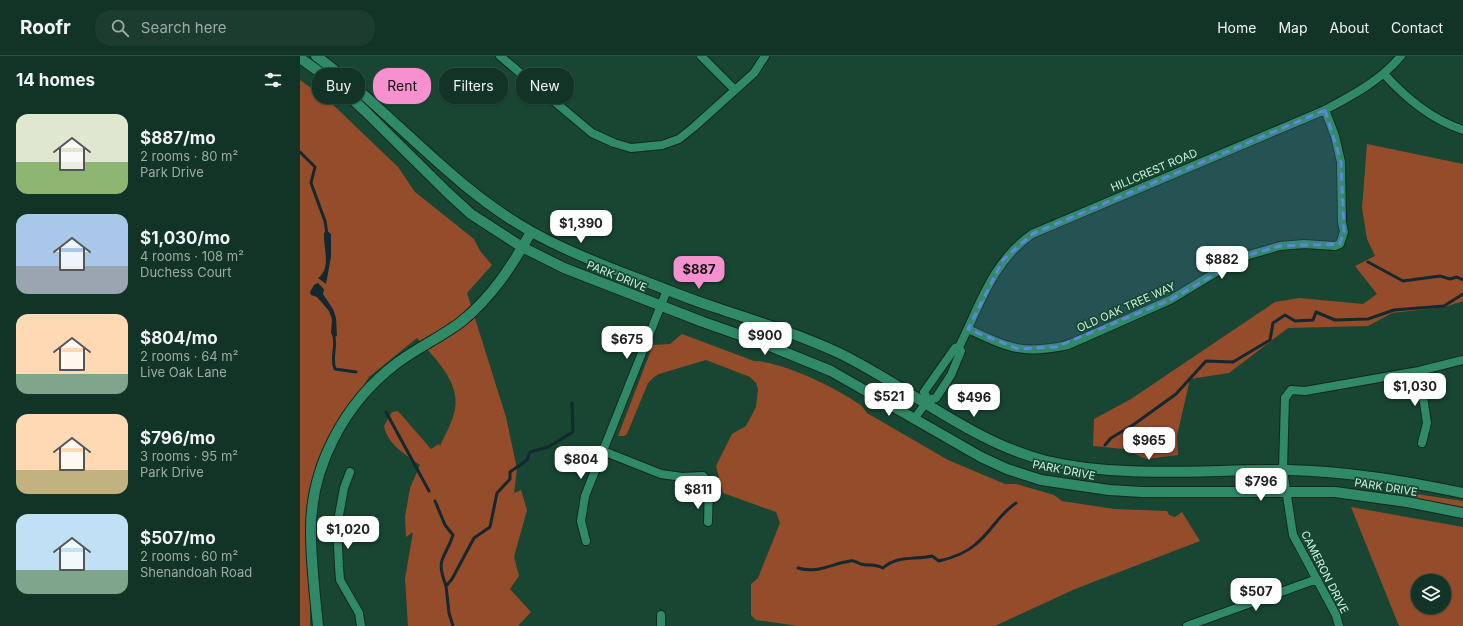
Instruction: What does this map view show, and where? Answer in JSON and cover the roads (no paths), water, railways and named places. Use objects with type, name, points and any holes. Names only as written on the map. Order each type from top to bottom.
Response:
[{"type":"street","name":"PARK DRIVE","points":[[316,56],[342,76],[470,190],[504,216],[531,232],[563,248],[667,290],[711,307],[767,324],[815,343],[866,368],[990,439],[1014,451],[1046,461],[1110,471],[1283,475],[1337,472],[1370,476],[1463,492]]},
{"type":"street","points":[[500,56],[592,133],[614,143],[631,148],[662,145],[679,139],[754,73],[765,56]]},
{"type":"street","points":[[701,56],[735,90]]},
{"type":"street","name":"HILLCREST ROAD","points":[[959,347],[961,351],[952,371],[936,398],[926,402],[924,392],[955,348],[959,347],[996,271],[1012,250],[1032,234],[1325,110],[1363,90],[1384,74],[1401,56]]},
{"type":"street","name":"PARK DRIVE","points":[[300,58],[336,84],[471,214],[522,247],[564,268],[808,361],[856,385],[981,457],[1007,469],[1041,480],[1109,490],[1142,492],[1335,492],[1368,496],[1463,513]]},
{"type":"street","points":[[1384,74],[1408,98],[1432,116],[1463,130]]},
{"type":"street","name":"OLD OAK TREE WAY","points":[[968,329],[997,343],[1018,349],[1031,351],[1056,347],[1068,344],[1170,300],[1223,268],[1249,255],[1280,246],[1304,244],[1336,246],[1340,244],[1344,232],[1342,222],[1341,162],[1335,136],[1325,110]]},
{"type":"street","points":[[318,626],[312,554],[312,514],[319,477],[332,442],[353,408],[374,383],[397,363],[460,322],[475,309],[504,277],[531,232]]},
{"type":"street","points":[[586,540],[581,521],[582,509],[603,451],[667,290]]},
{"type":"street","points":[[1422,443],[1427,423],[1419,371],[1463,360]]},
{"type":"street","points":[[942,365],[952,371]]},
{"type":"street","name":"CAMERON DRIVE","points":[[1339,626],[1336,615],[1293,535],[1283,475],[1285,425],[1283,404],[1285,398],[1291,390],[1305,391],[1419,371]]},
{"type":"street","points":[[914,419],[926,402]]},
{"type":"street","points":[[603,451],[661,474],[682,477],[703,476],[709,485],[708,522]]},
{"type":"street","points":[[350,472],[340,506],[337,526],[338,554],[340,580],[359,612],[361,626]]},
{"type":"street","points":[[1187,626],[1317,579]]},
{"type":"street","points":[[661,615],[661,626]]},
{"type":"water","points":[[327,231],[331,234],[331,257],[326,284],[318,278],[325,269],[326,257],[324,233]]},
{"type":"water","points":[[318,283],[324,289],[323,294],[333,309],[336,318],[337,336],[334,337],[331,333],[332,319],[329,311],[317,297],[311,295],[310,292],[314,285]]},
{"type":"waterway","points":[[300,152],[315,167],[311,183],[325,221],[327,234]]},
{"type":"waterway","points":[[1368,262],[1403,281],[1440,276],[1450,279],[1457,277],[1463,280]]},
{"type":"waterway","points":[[1105,445],[1111,438],[1133,425],[1176,394],[1206,361],[1233,362],[1270,340],[1273,323],[1285,315],[1295,321],[1313,320],[1316,312],[1335,320],[1368,319],[1394,310],[1444,306],[1463,294]]},
{"type":"waterway","points":[[333,333],[335,342],[333,360],[335,369],[356,372]]},
{"type":"waterway","points":[[453,626],[449,613],[446,586],[452,579],[474,538],[490,527],[497,493],[510,479],[510,472],[527,460],[530,452],[548,447],[573,432],[572,403]]},
{"type":"waterway","points":[[386,412],[429,491]]},
{"type":"waterway","points":[[435,501],[445,525],[453,535],[441,564],[446,586]]},
{"type":"waterway","points":[[798,568],[811,570],[851,561],[883,568],[894,561],[932,556],[939,561],[963,553],[976,544],[1004,513],[1016,503]]}]
